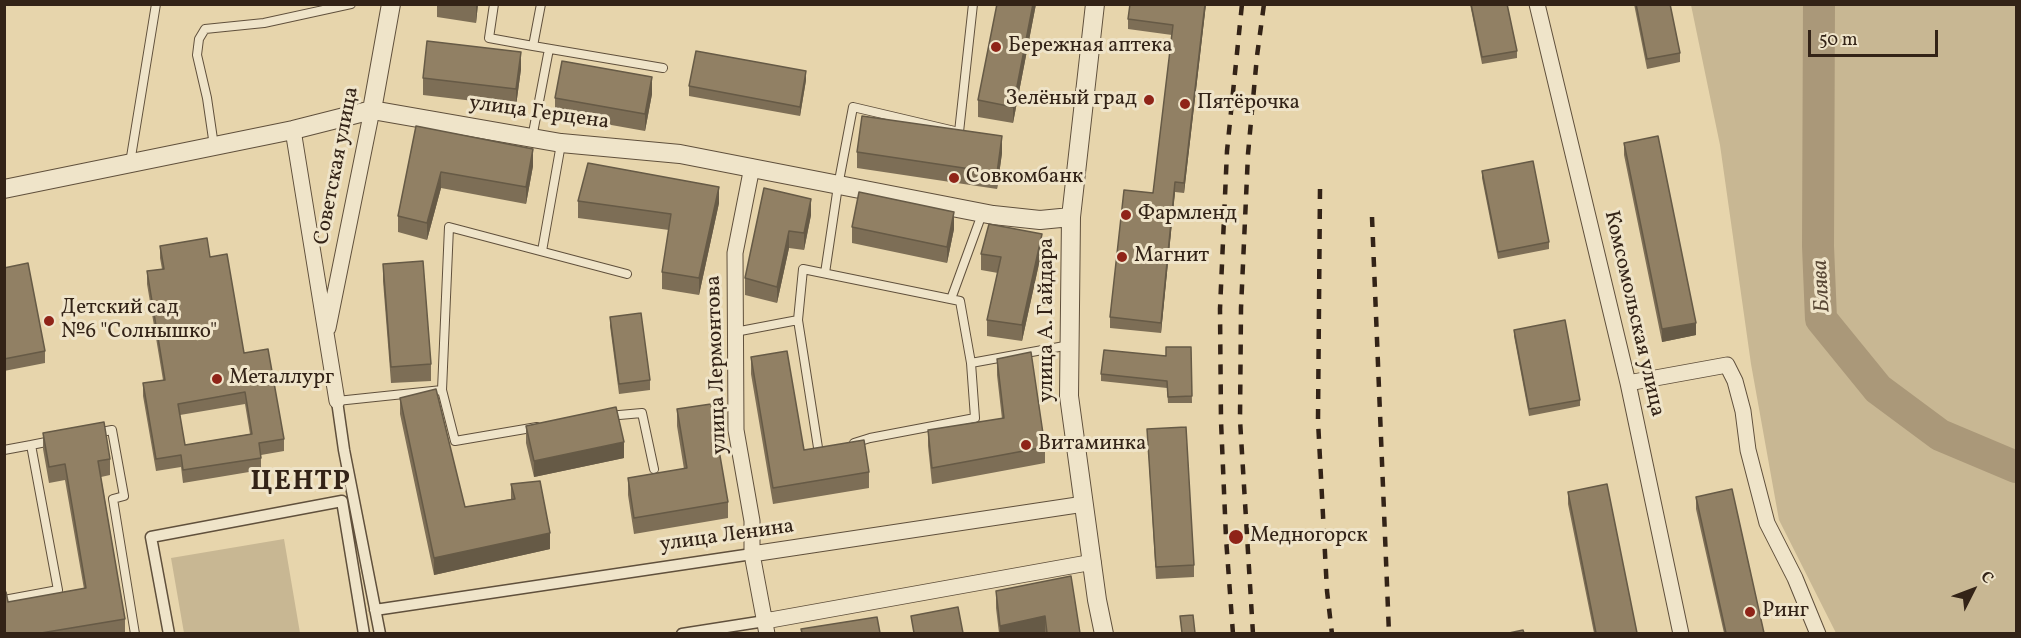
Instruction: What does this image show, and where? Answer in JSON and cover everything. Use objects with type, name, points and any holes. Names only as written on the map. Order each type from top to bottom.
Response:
[{"type":"street","name":"Советская улица","points":[[327,337],[391,4]]},
{"type":"street","name":"улица А. Гайдара","points":[[1095,4],[1071,217],[1069,396],[1097,600],[1104,633]]},
{"type":"street","name":"Комсомольская улица","points":[[1537,4],[1628,383],[1681,633]]},
{"type":"street","name":"улица Герцена","points":[[4,189],[214,146],[372,110],[532,138],[680,154],[982,213],[1040,220],[1071,217]]},
{"type":"street","name":"Советская улица","points":[[293,129],[344,450],[380,633]]},
{"type":"street","name":"улица Лермонтова","points":[[752,167],[735,253],[736,430],[752,521],[752,554],[766,627]]},
{"type":"street","points":[[1628,383],[1727,365],[1735,381],[1743,411],[1748,450],[1767,523],[1795,578],[1818,633]]},
{"type":"street","points":[[169,633],[151,537],[342,501],[364,633]]},
{"type":"street","name":"улица Ленина","points":[[375,610],[1084,504]]},
{"type":"street","points":[[682,633],[766,627],[1093,562]]},
{"type":"lane","points":[[130,162],[156,4]]},
{"type":"lane","points":[[214,146],[209,107],[197,55],[199,39],[205,30],[264,23],[351,4]]},
{"type":"lane","points":[[494,4],[489,38],[663,68]]},
{"type":"lane","points":[[532,46],[541,4]]},
{"type":"lane","points":[[825,273],[853,108],[959,132],[973,4]]},
{"type":"lane","points":[[532,138],[549,49]]},
{"type":"lane","points":[[542,251],[561,142]]},
{"type":"lane","points":[[951,300],[982,213]]},
{"type":"lane","points":[[546,426],[454,441],[442,390],[449,227],[627,274]]},
{"type":"lane","points":[[829,451],[819,454],[798,320],[803,268],[960,301],[971,363],[975,418],[870,438],[849,445]]},
{"type":"lane","points":[[735,332],[798,320]]},
{"type":"lane","points":[[971,363],[1070,345]]},
{"type":"lane","points":[[337,401],[442,390]]},
{"type":"lane","points":[[603,416],[642,412],[654,469]]},
{"type":"lane","points":[[89,434],[112,430],[124,496],[112,499],[135,633]]},
{"type":"lane","points":[[4,450],[54,441]]},
{"type":"lane","points":[[4,600],[58,590],[31,445]]},
{"type":"shaded area","points":[[1691,5],[2016,5],[2016,633],[1836,633],[1779,520],[1751,364],[1720,145]]},
{"type":"shaded area","points":[[284,539],[300,633],[184,633],[171,558]]},
{"type":"building","points":[[997,4],[1033,4],[1013,107],[978,100]]},
{"type":"building","points":[[1130,4],[1205,4],[1184,183],[1175,182],[1161,323],[1110,317],[1124,190],[1153,193],[1173,25],[1128,19]]},
{"type":"building","points":[[1471,4],[1507,4],[1517,51],[1482,57]]},
{"type":"building","points":[[1636,4],[1670,4],[1680,53],[1647,59]]},
{"type":"building","points":[[427,41],[521,52],[516,89],[423,78]]},
{"type":"building","points":[[696,51],[806,71],[800,107],[689,86]]},
{"type":"building","points":[[562,61],[652,77],[645,114],[555,98]]},
{"type":"building","points":[[862,116],[1002,136],[997,173],[857,152]]},
{"type":"building","points":[[416,126],[533,149],[526,187],[441,172],[427,223],[398,216]]},
{"type":"building","points":[[1658,136],[1696,323],[1662,329],[1624,143]]},
{"type":"building","points":[[1533,161],[1549,242],[1498,252],[1482,171]]},
{"type":"building","points":[[588,163],[719,187],[699,278],[662,272],[671,214],[578,201]]},
{"type":"building","points":[[764,188],[811,199],[804,233],[789,231],[777,287],[745,278]]},
{"type":"building","points":[[859,192],[954,212],[947,247],[852,227]]},
{"type":"building","points":[[989,224],[1042,234],[1022,325],[987,320],[1001,257],[981,254]]},
{"type":"building","name":"Металлург","points":[[207,238],[210,257],[227,254],[244,353],[268,349],[284,439],[259,443],[261,458],[183,470],[181,455],[156,459],[143,383],[165,380],[147,271],[164,269],[160,246]],"holes":[[[245,392],[252,434],[185,445],[178,404]]]},
{"type":"building","points":[[423,261],[431,364],[391,367],[383,264]]},
{"type":"building","points":[[28,263],[45,351],[4,359],[4,268]]},
{"type":"building","points":[[641,313],[650,380],[619,384],[610,317]]},
{"type":"building","points":[[1565,320],[1580,400],[1529,409],[1514,330]]},
{"type":"building","points":[[1166,347],[1191,347],[1192,396],[1168,397],[1167,381],[1101,374],[1104,350],[1166,356]]},
{"type":"building","points":[[787,351],[804,450],[864,440],[869,472],[773,488],[751,357]]},
{"type":"building","points":[[1031,352],[1045,447],[932,468],[928,430],[1004,418],[997,359]]},
{"type":"building","points":[[436,389],[465,507],[515,499],[511,484],[540,481],[550,533],[434,558],[400,398]]},
{"type":"building","points":[[711,404],[728,502],[634,518],[628,478],[687,468],[677,409]]},
{"type":"building","points":[[616,407],[624,442],[534,461],[526,426]]},
{"type":"building","points":[[104,422],[110,459],[98,461],[125,619],[41,633],[4,633],[4,593],[6,592],[8,602],[86,588],[65,464],[49,467],[43,433]]},
{"type":"building","name":"Медногорск","points":[[1186,427],[1194,565],[1156,567],[1147,429]]},
{"type":"building","points":[[1607,484],[1637,633],[1596,633],[1568,492]]},
{"type":"building","points":[[1732,489],[1764,633],[1726,633],[1696,497]]},
{"type":"building","points":[[1071,576],[1080,633],[1047,633],[1045,616],[1000,626],[996,591]]},
{"type":"building","points":[[958,607],[963,633],[914,633],[911,616]]},
{"type":"building","points":[[1193,615],[1195,633],[1182,633],[1180,616]]},
{"type":"building","points":[[877,617],[880,633],[802,633],[801,629]]},
{"type":"waterway","name":"Блява","points":[[1819,4],[1818,246],[1821,319],[1878,389],[1940,435],[2016,467]]},
{"type":"railway","points":[[1233,634],[1221,421],[1220,309],[1227,151],[1242,4]]},
{"type":"railway","points":[[1253,634],[1240,420],[1241,308],[1248,154],[1264,4]]},
{"type":"railway","points":[[1320,189],[1318,421],[1327,591],[1332,634]]},
{"type":"railway","points":[[1372,217],[1389,634]]},
{"type":"place","name":"Бережная аптека","points":[[996,47]]},
{"type":"place","name":"Зелёный град","points":[[1149,100]]},
{"type":"place","name":"Пятёрочка","points":[[1185,104]]},
{"type":"place","name":"Совкомбанк","points":[[954,178]]},
{"type":"place","name":"Фармленд","points":[[1126,215]]},
{"type":"place","name":"Магнит","points":[[1122,257]]},
{"type":"place","name":"Детский сад №6 \"Солнышко\"","points":[[49,321]]},
{"type":"place","name":"Металлург","points":[[217,379]]},
{"type":"place","name":"Витаминка","points":[[1026,445]]},
{"type":"place","name":"Медногорск","points":[[1236,537]]},
{"type":"place","name":"Ринг","points":[[1750,612]]},
{"type":"district","name":"ЦЕНТР","points":[[301,484]]}]
